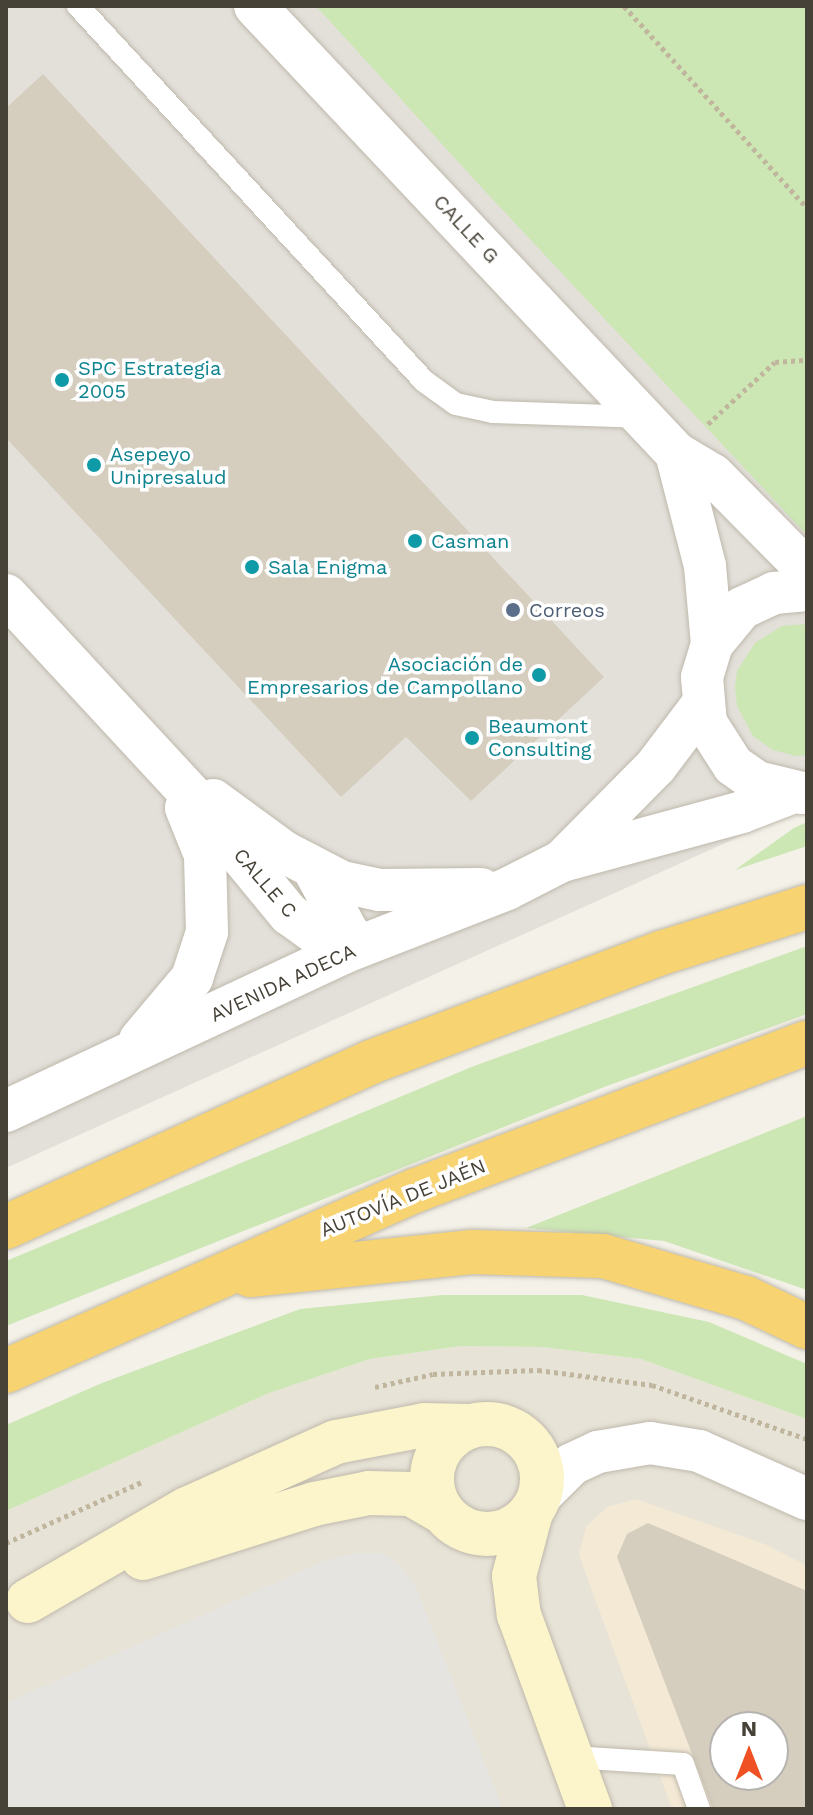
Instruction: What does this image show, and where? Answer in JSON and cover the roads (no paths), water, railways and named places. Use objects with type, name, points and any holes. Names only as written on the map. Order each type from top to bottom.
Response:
[{"type":"highway","points":[[6,1227],[371,1062],[681,930],[807,889]]},
{"type":"highway","points":[[371,1062],[661,953],[807,907]]},
{"type":"highway","name":"AUTOVÍA DE JAÉN","points":[[6,1371],[417,1190],[807,1043]]},
{"type":"highway","points":[[212,1279],[473,1252],[603,1256],[746,1298],[807,1327]]},
{"type":"street","name":"CALLE G","points":[[255,6],[676,453],[713,475],[807,570]]},
{"type":"street","name":"CALLE G","points":[[676,453],[705,566],[712,644]]},
{"type":"street","points":[[799,793],[757,782],[733,765],[713,739],[702,705],[702,677],[712,644],[742,608],[774,593],[807,590]]},
{"type":"street","name":"CALLE C","points":[[6,595],[165,768],[289,914],[343,953],[348,933],[313,868]]},
{"type":"street","name":"AVENIDA ADECA","points":[[562,861],[656,766],[702,705]]},
{"type":"street","name":"CALLE C","points":[[165,768],[313,868],[380,890],[507,889]]},
{"type":"street","name":"CALLE C","points":[[125,1056],[192,978],[207,932],[205,855],[165,768]]},
{"type":"street","name":"AVENIDA ADECA","points":[[6,1111],[343,953],[507,889],[562,861],[742,812],[799,793]]},
{"type":"street","points":[[17,1606],[187,1509],[336,1442],[424,1425],[505,1426],[528,1441],[538,1457],[536,1504],[514,1576],[519,1615],[590,1809]]},
{"type":"street","points":[[470,1426],[453,1435],[435,1458],[433,1493],[519,1615]]},
{"type":"street","points":[[17,1606],[185,1542],[314,1504],[369,1493],[411,1494],[450,1519],[487,1534],[517,1526],[572,1464],[598,1452],[650,1443],[699,1451],[807,1499]]},
{"type":"lane","points":[[78,6],[424,381],[445,396],[493,412],[643,417]]},
{"type":"lane","points":[[571,1757],[683,1764],[699,1809]]},
{"type":"place","name":"SPC Estrategia 2005","points":[[62,380]]},
{"type":"place","name":"Asepeyo Unipresalud","points":[[94,465]]},
{"type":"place","name":"Casman","points":[[415,541]]},
{"type":"place","name":"Sala Enigma","points":[[252,567]]},
{"type":"place","name":"Correos","points":[[513,610]]},
{"type":"place","name":"Asociación de Empresarios de Campollano","points":[[539,675]]},
{"type":"place","name":"Beaumont Consulting","points":[[472,738]]}]
